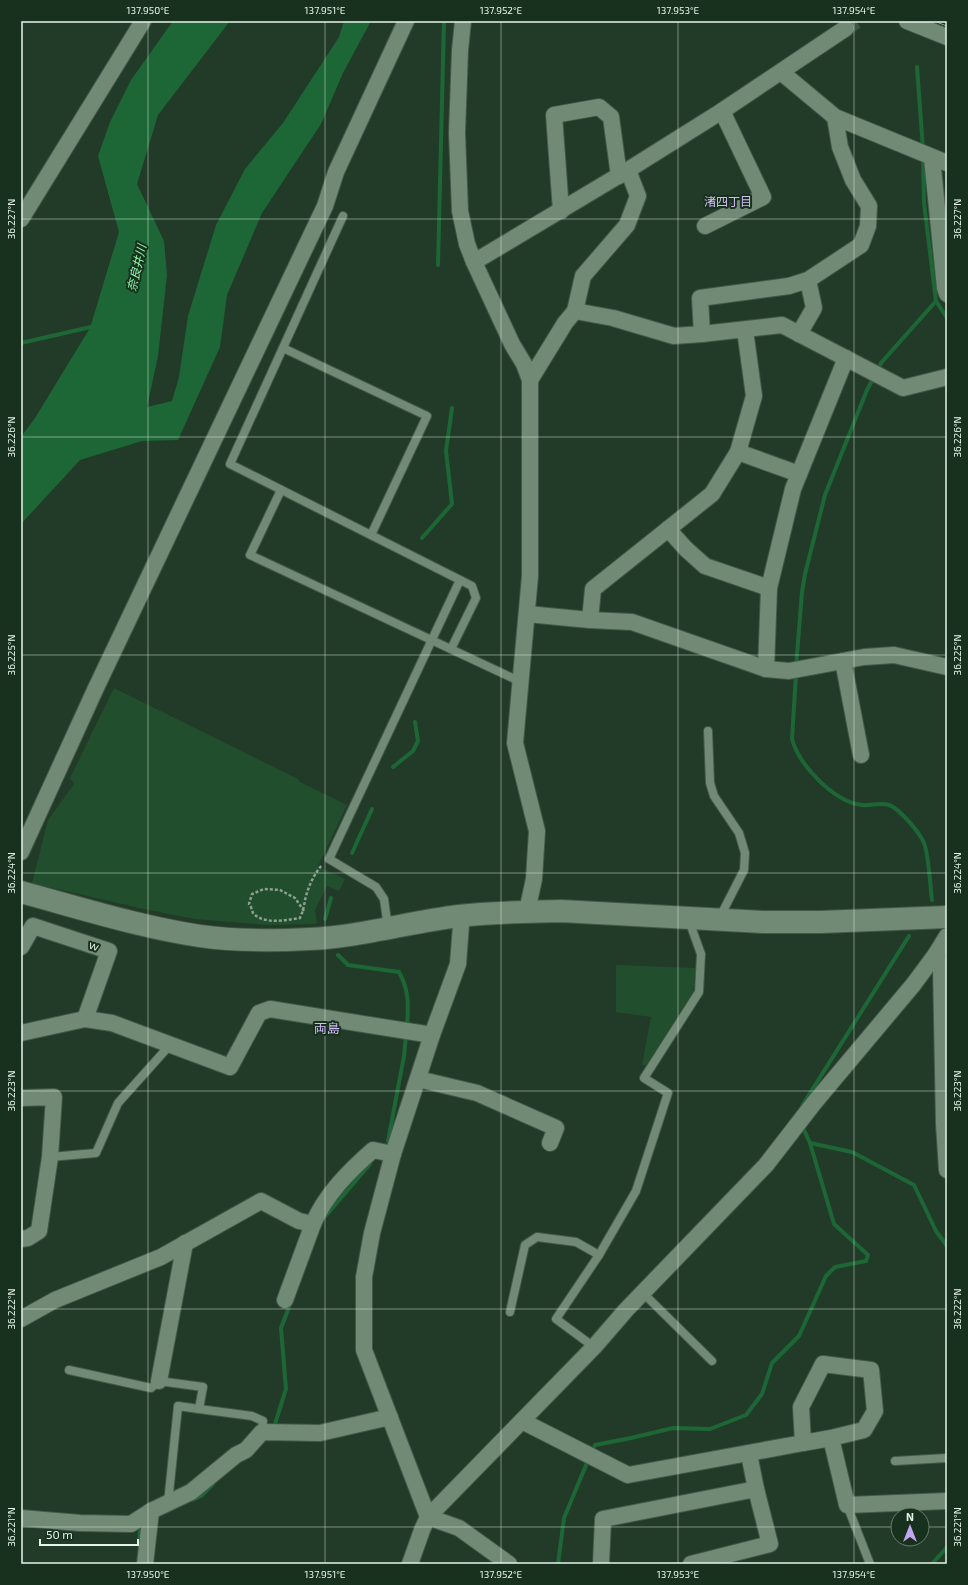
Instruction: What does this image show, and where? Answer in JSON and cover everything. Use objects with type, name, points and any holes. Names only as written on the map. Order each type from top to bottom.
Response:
[{"type":"street","points":[[21,219],[143,21]]},
{"type":"street","points":[[21,852],[95,690],[325,206],[336,172],[406,21]]},
{"type":"street","points":[[463,21],[460,50],[457,133],[460,211],[466,244],[512,344],[524,364],[530,380],[530,576],[515,743],[538,831],[534,879],[528,912]]},
{"type":"street","points":[[907,21],[947,37]]},
{"type":"street","points":[[474,262],[561,211],[722,111],[846,28]]},
{"type":"street","points":[[781,72],[835,116],[940,161],[945,288],[947,294]]},
{"type":"street","points":[[530,380],[565,323],[575,311],[583,276],[627,225],[638,196],[623,173],[611,116],[599,107],[554,116],[561,211]]},
{"type":"street","points":[[705,226],[763,196],[722,111]]},
{"type":"street","points":[[702,334],[700,298],[789,286],[808,280],[861,245],[868,226],[869,206],[853,180],[840,147],[835,116]]},
{"type":"street","points":[[799,334],[814,308],[808,280]]},
{"type":"street","points":[[575,311],[613,318],[674,336],[745,330],[782,325],[903,388],[947,377]]},
{"type":"street","points":[[590,620],[593,589],[712,494],[738,452],[754,396],[745,330]]},
{"type":"street","points":[[766,669],[769,588],[793,489],[846,358]]},
{"type":"street","points":[[738,452],[800,474]]},
{"type":"street","points":[[668,529],[686,549],[705,566],[769,588]]},
{"type":"street","points":[[527,614],[632,622],[766,669],[789,671],[864,657],[894,655],[947,667]]},
{"type":"street","points":[[843,661],[861,755]]},
{"type":"street","points":[[21,892],[169,931],[202,936],[274,940],[347,936],[459,916],[528,912],[562,911],[763,922],[814,922],[947,917]]},
{"type":"street","points":[[428,1517],[364,1350],[364,1277],[372,1232],[393,1154],[432,1035],[458,964],[461,925],[459,916]]},
{"type":"street","name":"ｗ","points":[[21,947],[33,926],[109,951],[85,1019]]},
{"type":"street","points":[[410,1564],[428,1517],[594,1347],[643,1293],[766,1165],[814,1103],[913,985],[936,954],[947,936]]},
{"type":"street","points":[[936,954],[941,967],[944,1124],[947,1170]]},
{"type":"street","points":[[21,1032],[85,1019],[112,1023],[230,1067],[259,1013],[270,1009],[432,1035]]},
{"type":"street","points":[[418,1079],[477,1093],[556,1128],[550,1142]]},
{"type":"street","points":[[21,1098],[54,1097],[50,1157],[39,1231],[28,1238],[21,1239]]},
{"type":"street","points":[[285,1300],[320,1208],[354,1167],[373,1150],[393,1154]]},
{"type":"street","points":[[21,1319],[55,1300],[161,1257],[261,1200],[299,1220],[313,1224]]},
{"type":"street","points":[[159,1381],[186,1243]]},
{"type":"street","points":[[522,1421],[628,1475],[749,1454],[831,1438],[864,1430],[875,1410],[871,1370],[823,1364],[801,1407],[803,1443]]},
{"type":"street","points":[[21,1518],[80,1523],[131,1524],[151,1511],[191,1492],[236,1455],[246,1450],[262,1432],[320,1433],[390,1417]]},
{"type":"street","points":[[831,1438],[847,1505],[947,1501]]},
{"type":"street","points":[[691,1564],[770,1544],[749,1454]]},
{"type":"street","points":[[601,1564],[603,1519],[756,1489]]},
{"type":"street","points":[[145,1564],[151,1511]]},
{"type":"street","points":[[428,1517],[460,1528],[509,1564]]},
{"type":"lane","points":[[343,216],[230,464],[472,586],[476,598],[451,650]]},
{"type":"lane","points":[[283,348],[427,416],[371,535]]},
{"type":"lane","points":[[281,490],[250,555],[520,682]]},
{"type":"lane","points":[[388,929],[384,898],[376,887],[329,859],[460,580]]},
{"type":"lane","points":[[594,1347],[556,1320],[599,1255],[636,1191],[668,1093],[644,1078],[699,992],[702,954],[692,929],[703,919],[723,911],[744,870],[745,852],[739,833],[714,796],[710,783],[708,730]]},
{"type":"lane","points":[[50,1157],[96,1153],[118,1103],[170,1045]]},
{"type":"lane","points":[[510,1312],[525,1245],[537,1237],[576,1242],[599,1255]]},
{"type":"lane","points":[[643,1293],[712,1361]]},
{"type":"lane","points":[[69,1370],[151,1388],[159,1381],[204,1387],[199,1409]]},
{"type":"lane","points":[[168,1503],[178,1406],[252,1416],[263,1421],[262,1432]]},
{"type":"lane","points":[[895,1461],[947,1458]]},
{"type":"lane","points":[[847,1505],[870,1564]]},
{"type":"path","points":[[304,911],[295,898],[280,890],[264,889],[252,894],[249,904],[254,914],[264,920],[300,918],[304,911],[305,900],[314,876],[321,866],[329,859]]},
{"type":"shaded area","points":[[114,688],[298,779],[300,782],[347,805],[318,866],[345,879],[339,891],[327,886],[315,910],[317,924],[267,925],[195,919],[139,908],[32,883],[48,820],[74,784],[70,778]]},
{"type":"shaded area","points":[[616,965],[696,968],[693,992],[646,1065],[642,1065],[651,1017],[616,1012]]},
{"type":"water","name":"奈良井川","points":[[173,21],[230,21],[158,115],[137,184],[164,241],[167,275],[158,356],[147,407],[172,401],[179,377],[188,316],[216,225],[245,169],[283,123],[339,37],[344,21],[371,21],[343,73],[321,124],[262,213],[227,295],[220,347],[178,440],[142,441],[80,460],[21,524],[21,437],[35,418],[90,328],[119,232],[98,156],[110,122],[131,80]]},
{"type":"waterway","points":[[438,265],[444,21]]},
{"type":"waterway","points":[[917,67],[923,149]]},
{"type":"waterway","points":[[923,157],[924,203],[936,301],[947,318]]},
{"type":"waterway","points":[[877,371],[881,363],[936,301]]},
{"type":"waterway","points":[[21,343],[95,326]]},
{"type":"waterway","points":[[796,667],[802,592],[805,574],[825,495],[867,390],[874,377]]},
{"type":"waterway","points":[[422,538],[452,504],[446,451],[452,408]]},
{"type":"waterway","points":[[796,674],[792,739],[802,760],[819,781],[840,797],[862,805],[889,805],[909,821],[922,839],[926,849],[932,900]]},
{"type":"waterway","points":[[393,767],[413,751],[418,741],[415,722]]},
{"type":"waterway","points":[[352,853],[372,809]]},
{"type":"waterway","points":[[325,919],[331,898]]},
{"type":"waterway","points":[[802,1106],[909,936]]},
{"type":"waterway","points":[[338,955],[348,965],[399,972],[403,979],[407,993],[407,1028]]},
{"type":"waterway","points":[[388,1141],[404,1056],[406,1035]]},
{"type":"waterway","points":[[592,1452],[595,1445],[673,1428],[710,1429],[746,1415],[762,1394],[772,1363],[799,1336],[826,1276],[835,1267],[866,1261],[868,1255],[834,1224],[810,1143],[804,1130]]},
{"type":"waterway","points":[[810,1143],[852,1152],[914,1185],[936,1231],[947,1246]]},
{"type":"waterway","points":[[323,1219],[370,1164]]},
{"type":"waterway","points":[[275,1424],[286,1389],[281,1328],[291,1302]]},
{"type":"waterway","points":[[558,1564],[564,1518],[589,1458]]},
{"type":"waterway","points":[[192,1500],[201,1496],[213,1484]]},
{"type":"waterway","points":[[139,1546],[140,1531]]},
{"type":"waterway","points":[[932,1564],[947,1547]]},
{"type":"tunnel","points":[[846,28],[856,21]]},
{"type":"railway","points":[[939,21],[947,24]]},
{"type":"district","name":"渚四丁目","points":[[728,202]]},
{"type":"district","name":"両島","points":[[327,1028]]}]
